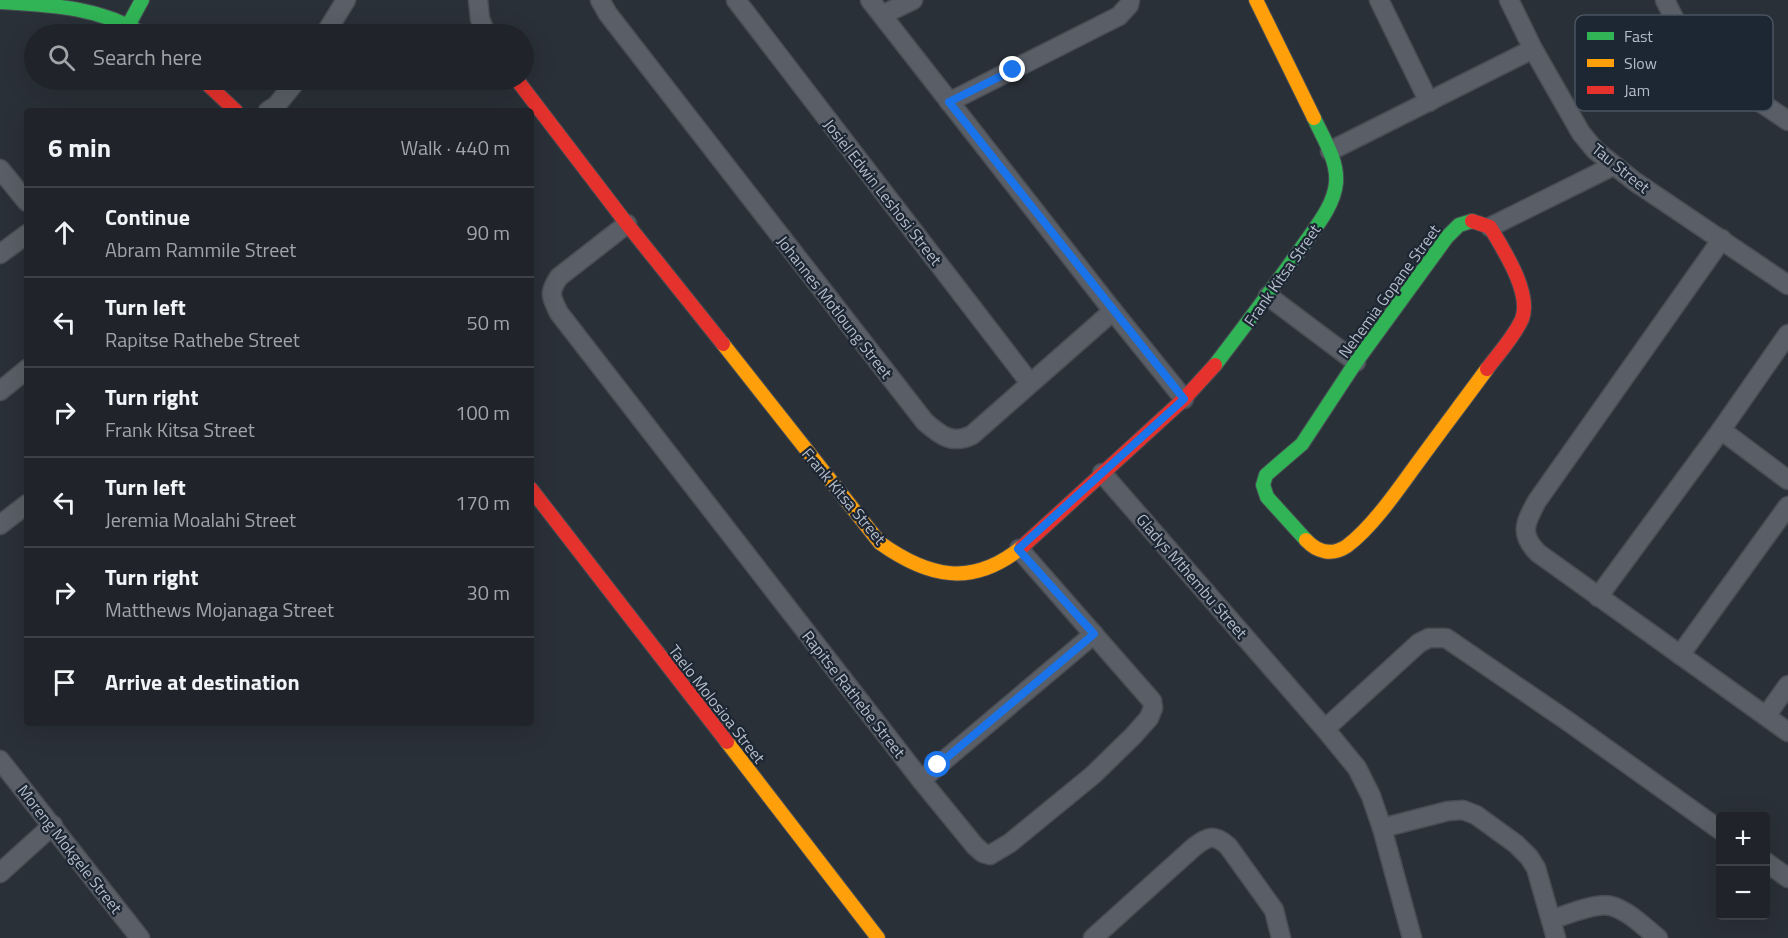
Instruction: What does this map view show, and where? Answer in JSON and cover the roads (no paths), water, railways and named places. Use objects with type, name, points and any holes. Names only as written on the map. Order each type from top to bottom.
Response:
[{"type":"street","points":[[0,2],[64,6],[129,24],[142,0]]},
{"type":"street","points":[[331,24],[346,0]]},
{"type":"street","points":[[478,0],[482,24]]},
{"type":"street","name":"Johannes Motloung Street","points":[[600,0],[608,14],[688,119],[925,422],[946,438],[964,439],[972,435],[1113,311]]},
{"type":"street","name":"Josiel Edwin Leshosi Street","points":[[736,0],[1030,383]]},
{"type":"street","points":[[870,0],[1184,399]]},
{"type":"street","points":[[882,15],[913,0]]},
{"type":"street","points":[[949,102],[1119,16],[1129,5],[1130,0]]},
{"type":"street","name":"Frank Kitsa Street","points":[[525,90],[627,224],[880,543],[905,561],[927,569],[952,574],[975,572],[1000,562],[1018,549],[1184,399],[1210,371],[1268,296],[1333,199],[1337,171],[1330,151],[1256,0]]},
{"type":"street","points":[[1379,0],[1429,102]]},
{"type":"street","name":"Tau Street","points":[[1509,0],[1533,49],[1581,133],[1595,150],[1613,166],[1788,285]]},
{"type":"street","points":[[1665,0],[1673,15]]},
{"type":"street","points":[[1330,151],[1533,49]]},
{"type":"street","points":[[214,90],[233,108]]},
{"type":"street","points":[[273,108],[289,90]]},
{"type":"street","points":[[1773,110],[1788,121]]},
{"type":"street","points":[[1490,227],[1613,166]]},
{"type":"street","points":[[0,169],[24,198]]},
{"type":"street","name":"Nehemia Gopane Street","points":[[1472,221],[1490,227],[1511,266],[1523,298],[1523,314],[1517,328],[1383,510],[1346,546],[1334,551],[1314,549],[1267,497],[1263,485],[1266,475],[1302,444],[1356,362],[1447,237],[1459,225],[1472,221]]},
{"type":"street","name":"Rapitse Rathebe Street","points":[[627,224],[559,277],[552,288],[555,306],[921,780],[975,846],[982,853],[990,855],[1010,843],[1093,775],[1144,726],[1153,708],[1152,701],[1018,549]]},
{"type":"street","points":[[0,254],[24,236]]},
{"type":"street","points":[[1722,239],[1537,501],[1525,527],[1527,538],[1538,554],[1788,732]]},
{"type":"street","points":[[1268,296],[1356,362]]},
{"type":"street","points":[[1598,597],[1721,430],[1788,334]]},
{"type":"street","points":[[0,391],[24,371]]},
{"type":"street","points":[[1721,430],[1788,480]]},
{"type":"street","name":"Gladys Mthembu Street","points":[[1102,473],[1357,768],[1371,796],[1382,828],[1412,938]]},
{"type":"street","name":"Taelo Molosioa Street","points":[[534,493],[878,938]]},
{"type":"street","points":[[0,525],[24,506]]},
{"type":"street","points":[[1680,655],[1788,506]]},
{"type":"street","points":[[921,780],[1094,634]]},
{"type":"street","points":[[1325,729],[1419,643],[1429,638],[1446,638],[1716,827]]},
{"type":"street","points":[[1766,716],[1788,685]]},
{"type":"street","name":"Moreng Mokgele Street","points":[[0,760],[140,938]]},
{"type":"street","points":[[1382,828],[1448,812],[1463,810],[1476,815],[1516,844],[1529,857],[1536,868],[1556,938]]},
{"type":"street","points":[[0,873],[53,825]]},
{"type":"street","points":[[1093,938],[1203,839],[1212,837],[1220,839],[1228,846],[1274,910],[1281,938]]},
{"type":"street","points":[[1770,865],[1788,878]]},
{"type":"street","points":[[1551,920],[1597,906],[1609,905],[1630,916],[1658,938]]}]
